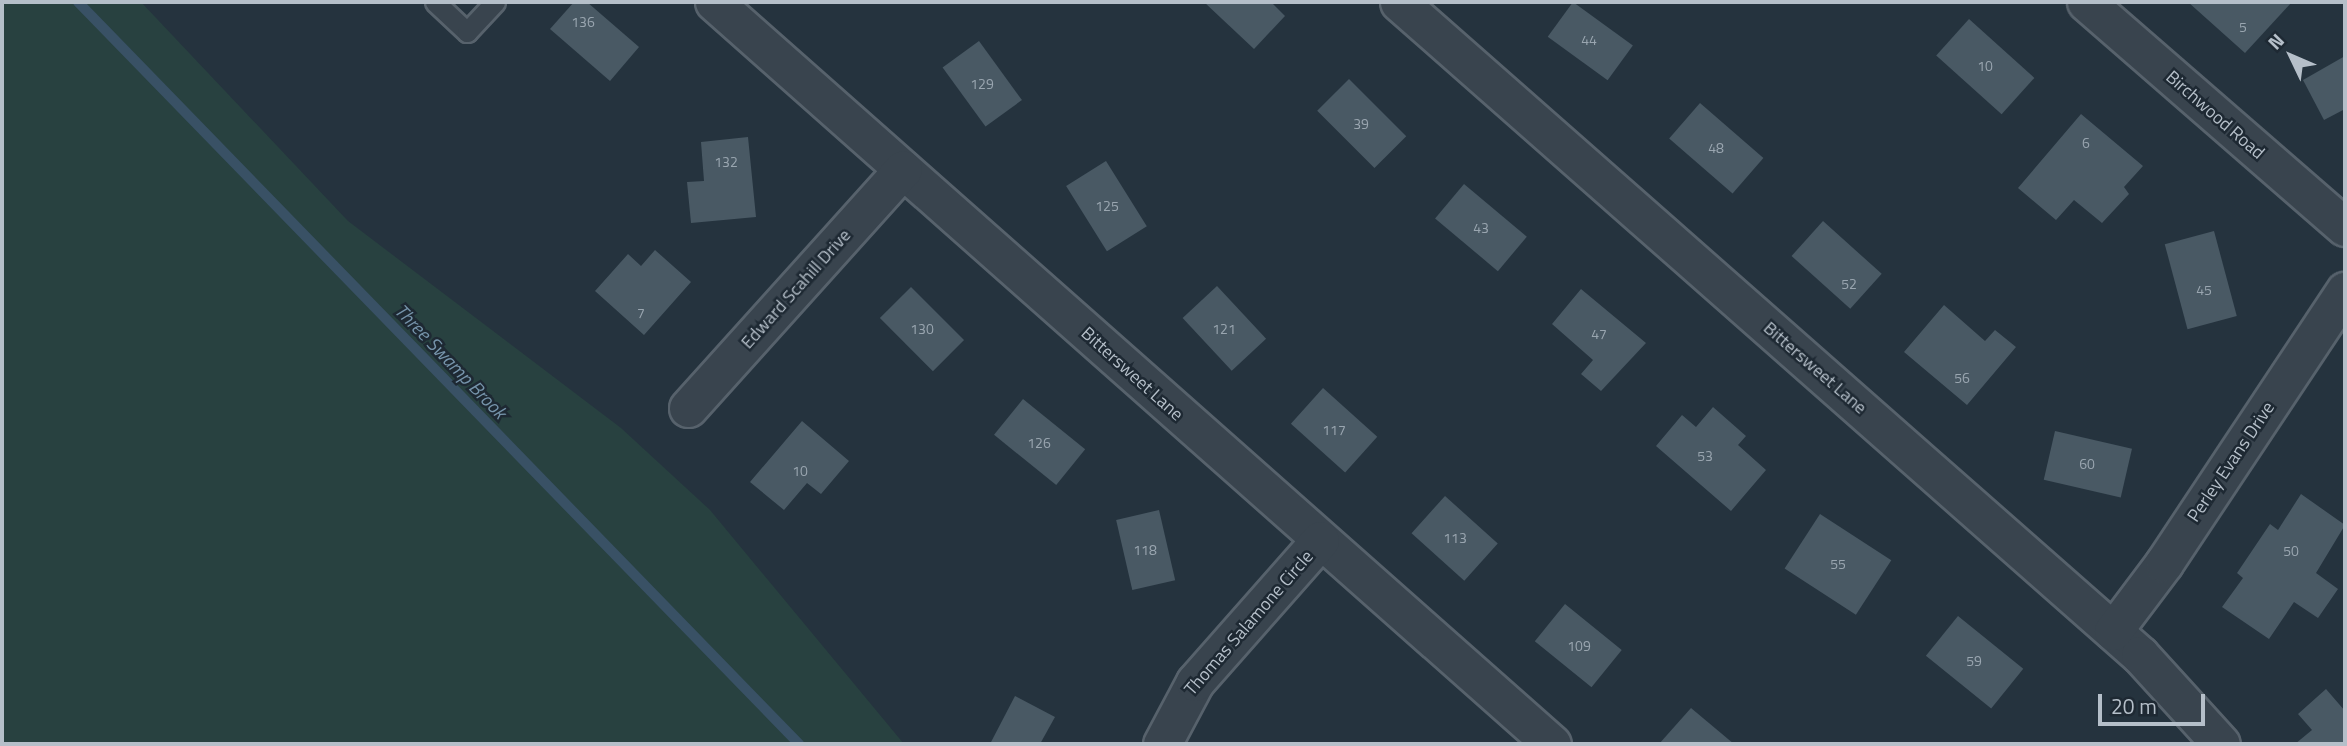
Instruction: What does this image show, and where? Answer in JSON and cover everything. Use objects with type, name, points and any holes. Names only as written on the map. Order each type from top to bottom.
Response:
[{"type":"street","name":"Bittersweet Lane","points":[[714,2],[1552,744]]},
{"type":"street","name":"Bittersweet Lane","points":[[1399,2],[2113,631],[2189,704],[2221,744]]},
{"type":"street","name":"Birchwood Road","points":[[2086,2],[2345,227]]},
{"type":"street","name":"Edward Scahill Drive","points":[[688,408],[903,169]]},
{"type":"street","name":"Perley Evans Drive","points":[[2113,631],[2164,563],[2345,291]]},
{"type":"street","name":"Thomas Salamone Circle","points":[[1161,744],[1195,682],[1320,540]]},
{"type":"lane","points":[[435,2],[467,32],[495,2]]},
{"type":"green space","points":[[2,2],[141,2],[348,221],[621,428],[710,510],[904,744],[2,744]]},
{"type":"building","points":[[574,2],[587,2],[639,47],[610,81],[550,29]]},
{"type":"building","points":[[1204,2],[1271,2],[1285,16],[1254,49]]},
{"type":"building","points":[[1573,2],[1633,45],[1608,80],[1548,37]]},
{"type":"building","points":[[2188,2],[2292,2],[2245,53]]},
{"type":"building","points":[[1969,19],[2034,78],[2002,114],[1936,55]]},
{"type":"building","points":[[979,41],[1022,100],[986,127],[943,67]]},
{"type":"building","points":[[2345,56],[2345,109],[2324,120],[2303,80]]},
{"type":"building","points":[[1349,79],[1406,136],[1374,168],[1317,111]]},
{"type":"building","points":[[1700,103],[1763,158],[1733,194],[1669,138]]},
{"type":"building","points":[[2081,114],[2143,166],[2124,187],[2129,194],[2102,223],[2074,200],[2056,220],[2018,188]]},
{"type":"building","points":[[748,137],[756,217],[691,223],[687,182],[704,181],[701,142]]},
{"type":"building","points":[[1106,161],[1147,226],[1107,251],[1066,186]]},
{"type":"building","points":[[1464,184],[1527,237],[1498,271],[1435,218]]},
{"type":"building","points":[[1823,221],[1882,274],[1850,309],[1792,256]]},
{"type":"building","points":[[2214,231],[2237,316],[2188,329],[2165,244]]},
{"type":"building","points":[[655,250],[691,282],[644,335],[595,291],[628,254],[641,266]]},
{"type":"building","points":[[1217,286],[1266,339],[1232,371],[1183,318]]},
{"type":"building","points":[[911,287],[964,340],[933,371],[880,318]]},
{"type":"building","points":[[1581,289],[1646,343],[1601,391],[1581,374],[1593,360],[1552,324]]},
{"type":"building","points":[[1944,305],[1985,341],[1995,330],[2016,347],[1967,405],[1904,352]]},
{"type":"building","points":[[1323,388],[1377,437],[1345,473],[1291,424]]},
{"type":"building","points":[[1023,399],[1085,449],[1056,485],[994,435]]},
{"type":"building","points":[[1713,407],[1746,436],[1738,445],[1766,470],[1731,511],[1656,446],[1682,415],[1696,427]]},
{"type":"building","points":[[802,421],[849,461],[821,494],[807,483],[784,510],[750,482]]},
{"type":"building","points":[[2055,431],[2132,449],[2121,497],[2044,480]]},
{"type":"building","points":[[2301,494],[2345,525],[2316,573],[2338,589],[2318,618],[2294,602],[2269,639],[2222,607],[2243,578],[2237,573],[2270,524],[2278,530]]},
{"type":"building","points":[[1445,496],[1498,544],[1464,581],[1412,533]]},
{"type":"building","points":[[1159,510],[1175,580],[1132,590],[1116,520]]},
{"type":"building","points":[[1820,514],[1891,560],[1856,615],[1785,569]]},
{"type":"building","points":[[1565,604],[1622,650],[1592,687],[1535,641]]},
{"type":"building","points":[[1958,616],[2023,669],[1991,708],[1926,656]]},
{"type":"building","points":[[2326,689],[2345,711],[2345,744],[2295,744],[2312,730],[2298,714]]},
{"type":"building","points":[[1015,696],[1055,717],[1040,744],[990,744]]},
{"type":"building","points":[[1691,708],[1734,744],[1659,744]]},
{"type":"waterway","name":"Three Swamp Brook","points":[[78,2],[799,744]]}]
